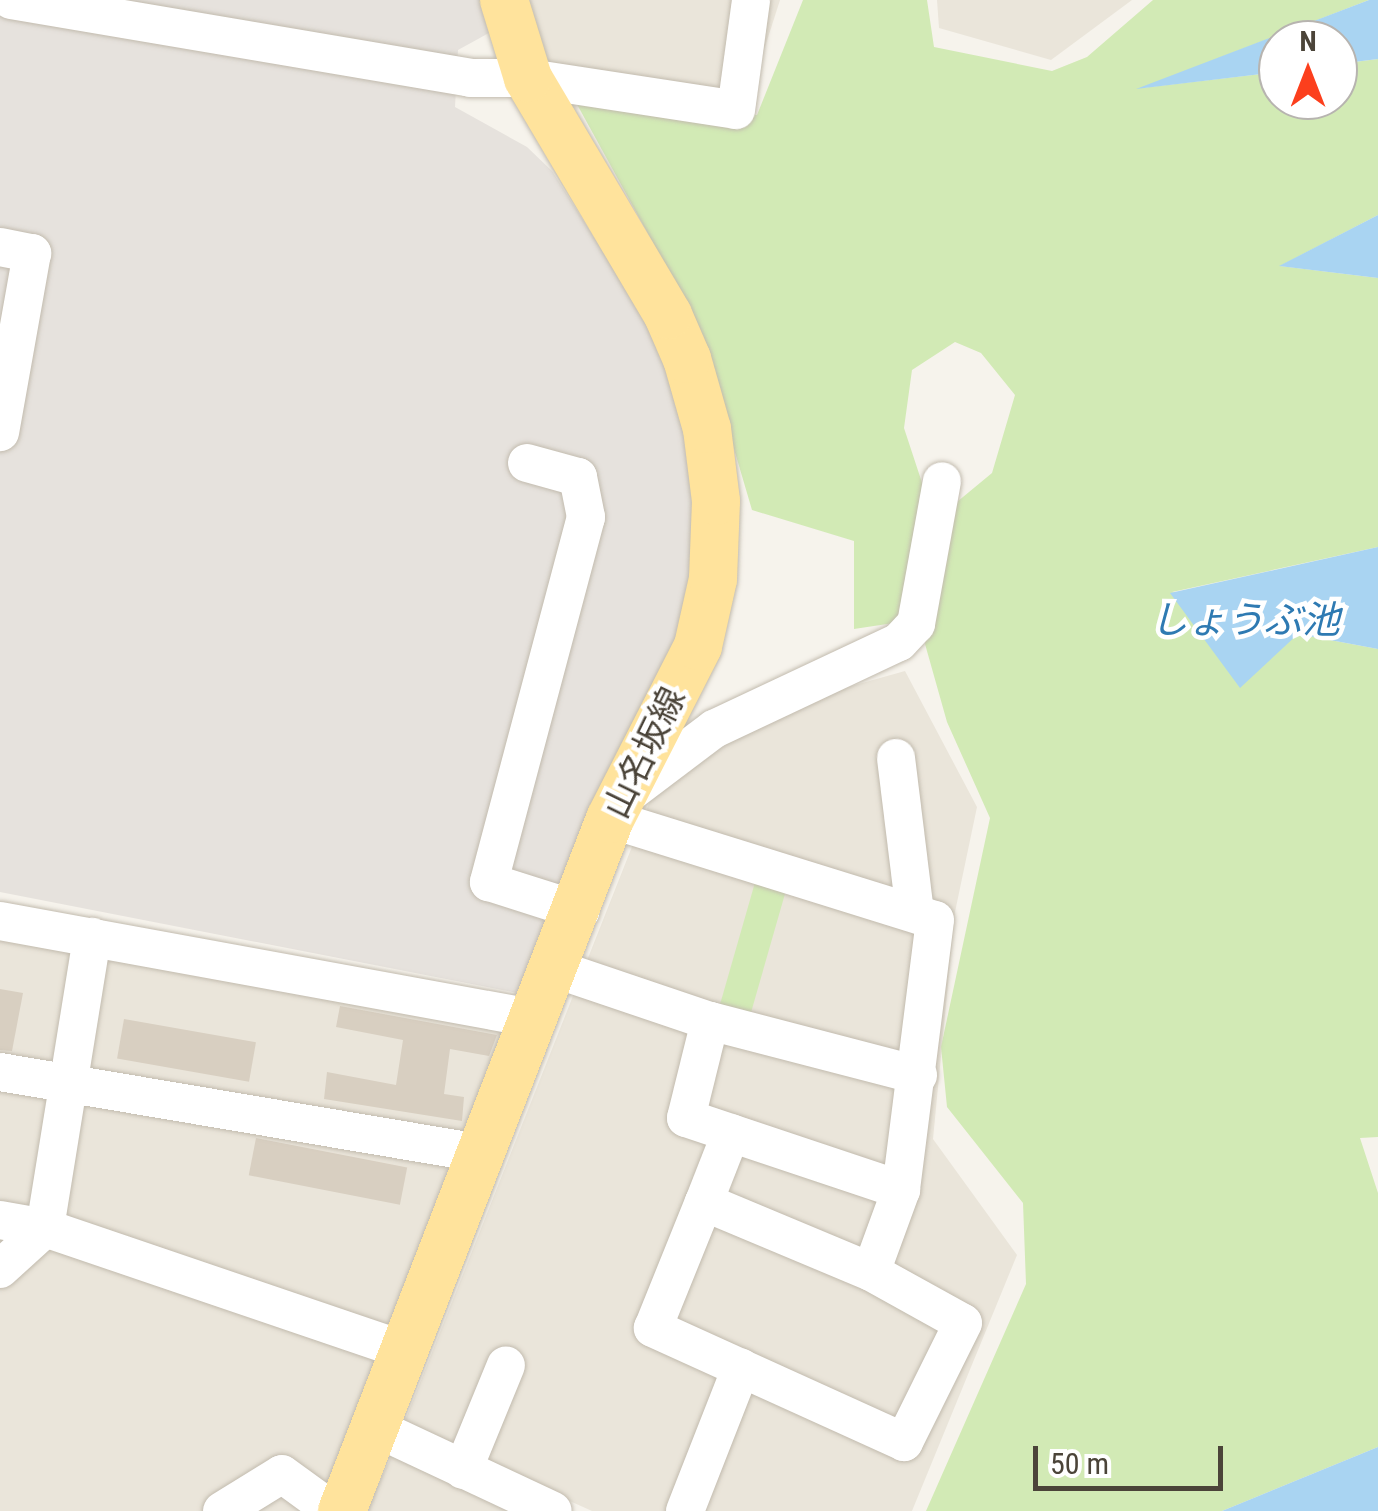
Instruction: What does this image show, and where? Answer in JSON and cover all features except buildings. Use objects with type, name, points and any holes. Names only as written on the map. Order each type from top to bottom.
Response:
[{"type":"main road","name":"山名坂線","points":[[342,1511],[486,1154],[580,911],[614,810],[698,646],[713,580],[716,501],[708,429],[668,315],[528,78],[504,0]]},
{"type":"street","points":[[11,0],[470,78],[528,78],[736,110],[751,0]]},
{"type":"street","points":[[0,246],[32,252],[0,432]]},
{"type":"street","points":[[527,463],[578,477],[586,517],[488,882],[580,911]]},
{"type":"street","points":[[614,810],[714,729],[801,684],[853,668],[899,642],[916,624],[942,481]]},
{"type":"street","points":[[896,758],[915,913]]},
{"type":"street","points":[[614,810],[935,920],[901,1190],[872,1272]]},
{"type":"street","points":[[0,921],[537,1018]]},
{"type":"street","points":[[0,1269],[45,1228],[73,1085],[92,937]]},
{"type":"street","points":[[556,969],[710,1022],[918,1074]]},
{"type":"street","points":[[710,1022],[686,1118],[901,1190]]},
{"type":"street","points":[[0,1072],[486,1154]]},
{"type":"street","points":[[704,1202],[872,1272],[963,1323],[904,1442],[653,1328],[731,1133]]},
{"type":"street","points":[[0,1220],[45,1228],[406,1352]]},
{"type":"street","points":[[463,1470],[506,1365]]},
{"type":"street","points":[[685,1511],[741,1368]]},
{"type":"street","points":[[376,1428],[553,1511]]},
{"type":"street","points":[[222,1511],[282,1474],[333,1511]]},
{"type":"shaded area","points":[[0,0],[491,0],[498,28],[458,50],[455,107],[527,147],[552,171],[633,299],[665,358],[685,415],[697,538],[683,622],[591,807],[528,995],[0,892]]},
{"type":"shaded area","points":[[528,0],[780,0],[747,103],[550,78]]},
{"type":"shaded area","points":[[937,0],[1132,0],[1051,60],[939,28]]},
{"type":"shaded area","points":[[905,671],[977,807],[955,912],[933,1139],[1017,1255],[912,1511],[592,1511],[403,1426],[654,791],[791,703]]},
{"type":"shaded area","points":[[0,937],[514,1032],[317,1511],[0,1511]]},
{"type":"shaded area","points":[[393,1453],[530,1511],[366,1511]]},
{"type":"green space","points":[[803,0],[927,0],[934,47],[1052,71],[1087,57],[1153,0],[1369,0],[1317,20],[1258,20],[1258,43],[1141,88],[1258,74],[1258,120],[1358,120],[1358,62],[1378,59],[1378,215],[1280,266],[1378,278],[1378,547],[1172,592],[1298,634],[1378,649],[1378,1137],[1360,1138],[1378,1193],[1378,1447],[1222,1511],[926,1511],[1026,1284],[1023,1203],[947,1107],[941,1047],[990,818],[947,722],[925,644],[940,516],[992,473],[1015,395],[981,353],[955,342],[912,370],[904,428],[929,504],[907,621],[854,629],[854,541],[752,510],[697,323],[573,97],[757,115]]},
{"type":"green space","points":[[760,865],[791,874],[745,1032],[715,1024]]},
{"type":"water","points":[[1378,0],[1378,59],[1358,62],[1358,20],[1317,20]]},
{"type":"water","points":[[1258,42],[1258,74],[1136,89]]},
{"type":"water","points":[[1378,215],[1378,278],[1279,266]]},
{"type":"water","name":"しょうぶ池","points":[[1378,547],[1378,649],[1298,634],[1240,688],[1170,593]]},
{"type":"water","points":[[1378,1447],[1378,1511],[1222,1511]]}]
